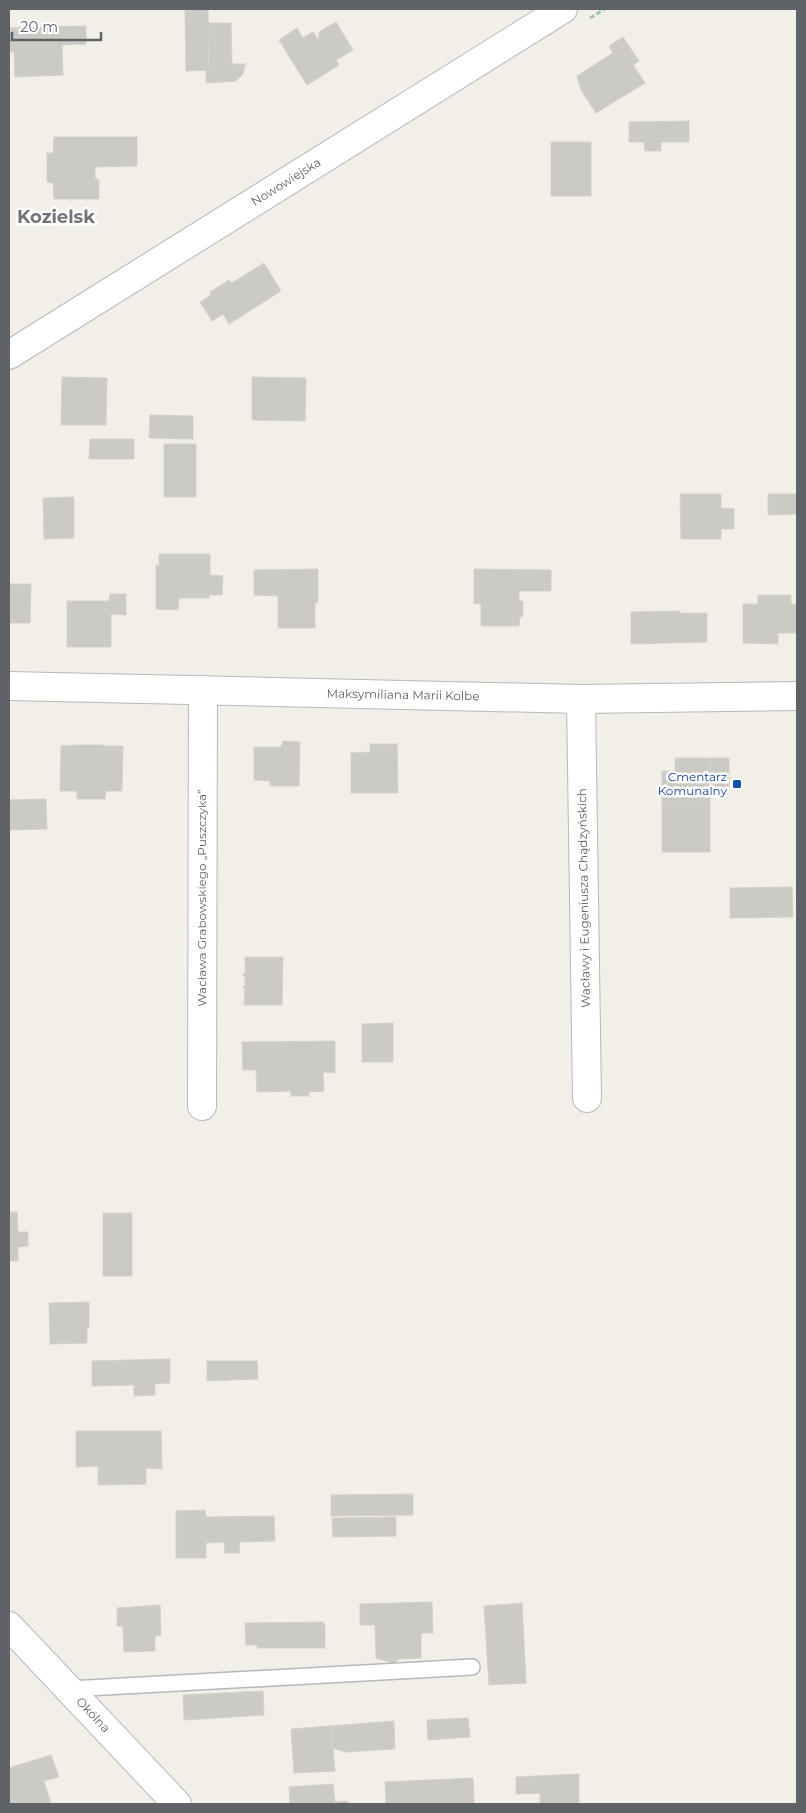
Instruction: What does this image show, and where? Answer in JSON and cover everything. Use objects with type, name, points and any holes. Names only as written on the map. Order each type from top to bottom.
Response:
[{"type":"street","name":"Nowowiejska","points":[[9,355],[563,9]]},
{"type":"street","name":"Maksymiliana Marii Kolbe","points":[[9,686],[581,699],[797,696]]},
{"type":"street","name":"Wacława Grabowskiego „Puszczyka”","points":[[202,1106],[203,690]]},
{"type":"street","name":"Wacławy i Eugeniusza Chądzyńskich","points":[[581,699],[587,1098]]},
{"type":"street","name":"Okólna","points":[[9,1626],[177,1804]]},
{"type":"lane","points":[[69,1688],[472,1667]]},
{"type":"building","points":[[185,9],[208,9],[209,70],[186,71]]},
{"type":"building","points":[[336,22],[353,50],[336,60],[339,65],[307,85],[279,40],[297,28],[303,38],[313,32],[319,38],[319,32]]},
{"type":"building","points":[[208,23],[231,23],[232,64],[245,64],[243,74],[236,81],[206,83],[206,70],[209,70]]},
{"type":"building","points":[[86,26],[86,44],[62,45],[63,75],[15,77],[14,52],[9,52],[9,28]]},
{"type":"building","points":[[623,37],[639,61],[633,65],[645,83],[596,113],[581,90],[577,76],[613,53],[609,46]]},
{"type":"building","points":[[689,121],[689,142],[661,142],[661,151],[645,151],[644,142],[629,142],[629,122]]},
{"type":"building","points":[[54,137],[137,137],[137,166],[95,167],[95,178],[99,180],[99,199],[54,199],[53,183],[47,182],[47,153],[53,153]]},
{"type":"building","points":[[551,142],[591,142],[591,196],[551,196]]},
{"type":"building","points":[[264,263],[281,291],[229,324],[223,314],[212,321],[200,302],[211,295],[210,292],[229,280],[232,283]]},
{"type":"building","points":[[62,377],[107,378],[106,425],[61,425]]},
{"type":"building","points":[[252,377],[306,378],[305,421],[252,420]]},
{"type":"building","points":[[150,415],[193,416],[193,439],[149,438]]},
{"type":"building","points":[[90,439],[134,439],[134,459],[89,459]]},
{"type":"building","points":[[164,444],[196,444],[196,497],[164,497]]},
{"type":"building","points":[[680,494],[721,494],[721,508],[734,509],[734,529],[721,529],[721,539],[681,539]]},
{"type":"building","points":[[768,494],[797,494],[797,514],[768,515]]},
{"type":"building","points":[[74,497],[74,538],[44,539],[43,498]]},
{"type":"building","points":[[159,554],[210,554],[210,575],[223,576],[222,595],[209,595],[209,598],[179,598],[178,610],[156,609],[156,565],[159,566]]},
{"type":"building","points":[[318,569],[318,602],[315,603],[315,628],[278,628],[278,596],[254,595],[254,570]]},
{"type":"building","points":[[474,569],[551,570],[551,591],[519,591],[519,601],[523,601],[523,616],[520,617],[519,626],[481,626],[481,604],[474,603]]},
{"type":"building","points":[[9,584],[31,584],[30,623],[9,623]]},
{"type":"building","points":[[110,594],[126,594],[126,615],[111,614],[111,647],[67,647],[67,601],[109,601]]},
{"type":"building","points":[[758,595],[791,595],[791,604],[797,604],[797,633],[778,633],[778,644],[743,643],[743,604],[758,604]]},
{"type":"building","points":[[680,611],[680,613],[707,613],[707,642],[631,644],[631,612]]},
{"type":"building","points":[[283,741],[300,742],[299,786],[270,786],[270,781],[254,780],[254,747],[281,747]]},
{"type":"building","points":[[370,744],[397,744],[398,793],[351,793],[351,753],[370,752]]},
{"type":"building","points":[[61,746],[123,746],[122,791],[106,791],[105,799],[77,799],[77,791],[60,791]]},
{"type":"building","points":[[675,758],[711,758],[710,805],[662,805],[662,771],[675,771]]},
{"type":"building","points":[[711,758],[729,758],[729,790],[710,790]]},
{"type":"building","points":[[46,799],[47,829],[9,830],[9,800]]},
{"type":"building","points":[[662,805],[710,805],[710,852],[662,852]]},
{"type":"building","points":[[792,887],[793,917],[730,918],[730,888]]},
{"type":"building","points":[[245,957],[283,957],[282,1005],[244,1005],[245,988],[243,986],[245,986],[245,976],[243,974],[245,974]]},
{"type":"building","points":[[393,1023],[393,1062],[362,1062],[362,1024]]},
{"type":"building","points":[[335,1041],[335,1073],[323,1072],[324,1091],[309,1092],[309,1096],[291,1096],[291,1091],[257,1092],[256,1070],[243,1070],[242,1042]]},
{"type":"building","points":[[9,1212],[17,1212],[18,1232],[28,1232],[28,1246],[18,1247],[18,1261],[9,1261]]},
{"type":"building","points":[[103,1213],[132,1213],[132,1276],[103,1276]]},
{"type":"building","points":[[89,1302],[87,1343],[50,1344],[49,1303]]},
{"type":"building","points":[[170,1359],[170,1383],[155,1384],[155,1395],[134,1396],[134,1385],[92,1386],[92,1361]]},
{"type":"building","points":[[207,1361],[257,1361],[258,1379],[207,1381]]},
{"type":"building","points":[[76,1431],[161,1431],[162,1469],[146,1468],[146,1484],[98,1485],[98,1466],[76,1467]]},
{"type":"building","points":[[413,1494],[413,1515],[331,1516],[331,1495]]},
{"type":"building","points":[[205,1510],[206,1517],[274,1516],[275,1541],[240,1542],[239,1553],[225,1553],[224,1542],[206,1543],[206,1558],[176,1558],[176,1511]]},
{"type":"building","points":[[396,1517],[396,1536],[333,1537],[332,1518]]},
{"type":"building","points":[[432,1602],[433,1633],[421,1633],[421,1658],[399,1659],[393,1663],[376,1658],[375,1625],[360,1625],[360,1604]]},
{"type":"building","points":[[522,1603],[526,1683],[489,1685],[484,1606]]},
{"type":"building","points":[[160,1605],[161,1635],[155,1636],[155,1651],[124,1652],[123,1626],[117,1626],[117,1608]]},
{"type":"building","points":[[323,1622],[325,1626],[325,1648],[258,1648],[256,1645],[246,1645],[245,1623]]},
{"type":"building","points":[[263,1691],[264,1715],[184,1720],[183,1695]]},
{"type":"building","points":[[468,1718],[470,1737],[428,1740],[427,1720]]},
{"type":"building","points":[[394,1721],[395,1749],[345,1752],[333,1748],[331,1726]]},
{"type":"building","points":[[331,1726],[335,1771],[294,1773],[291,1729]]},
{"type":"building","points":[[51,1755],[59,1777],[44,1781],[51,1804],[9,1804],[9,1768]]},
{"type":"building","points":[[579,1774],[579,1804],[540,1804],[540,1793],[516,1794],[516,1777]]},
{"type":"building","points":[[473,1778],[474,1804],[386,1804],[385,1782]]},
{"type":"building","points":[[333,1784],[335,1802],[348,1801],[348,1804],[290,1804],[289,1787]]},
{"type":"place","name":"Cmentarz Komunalny","points":[[737,784]]},
{"type":"district","name":"Kozielsk","points":[[56,217]]}]
